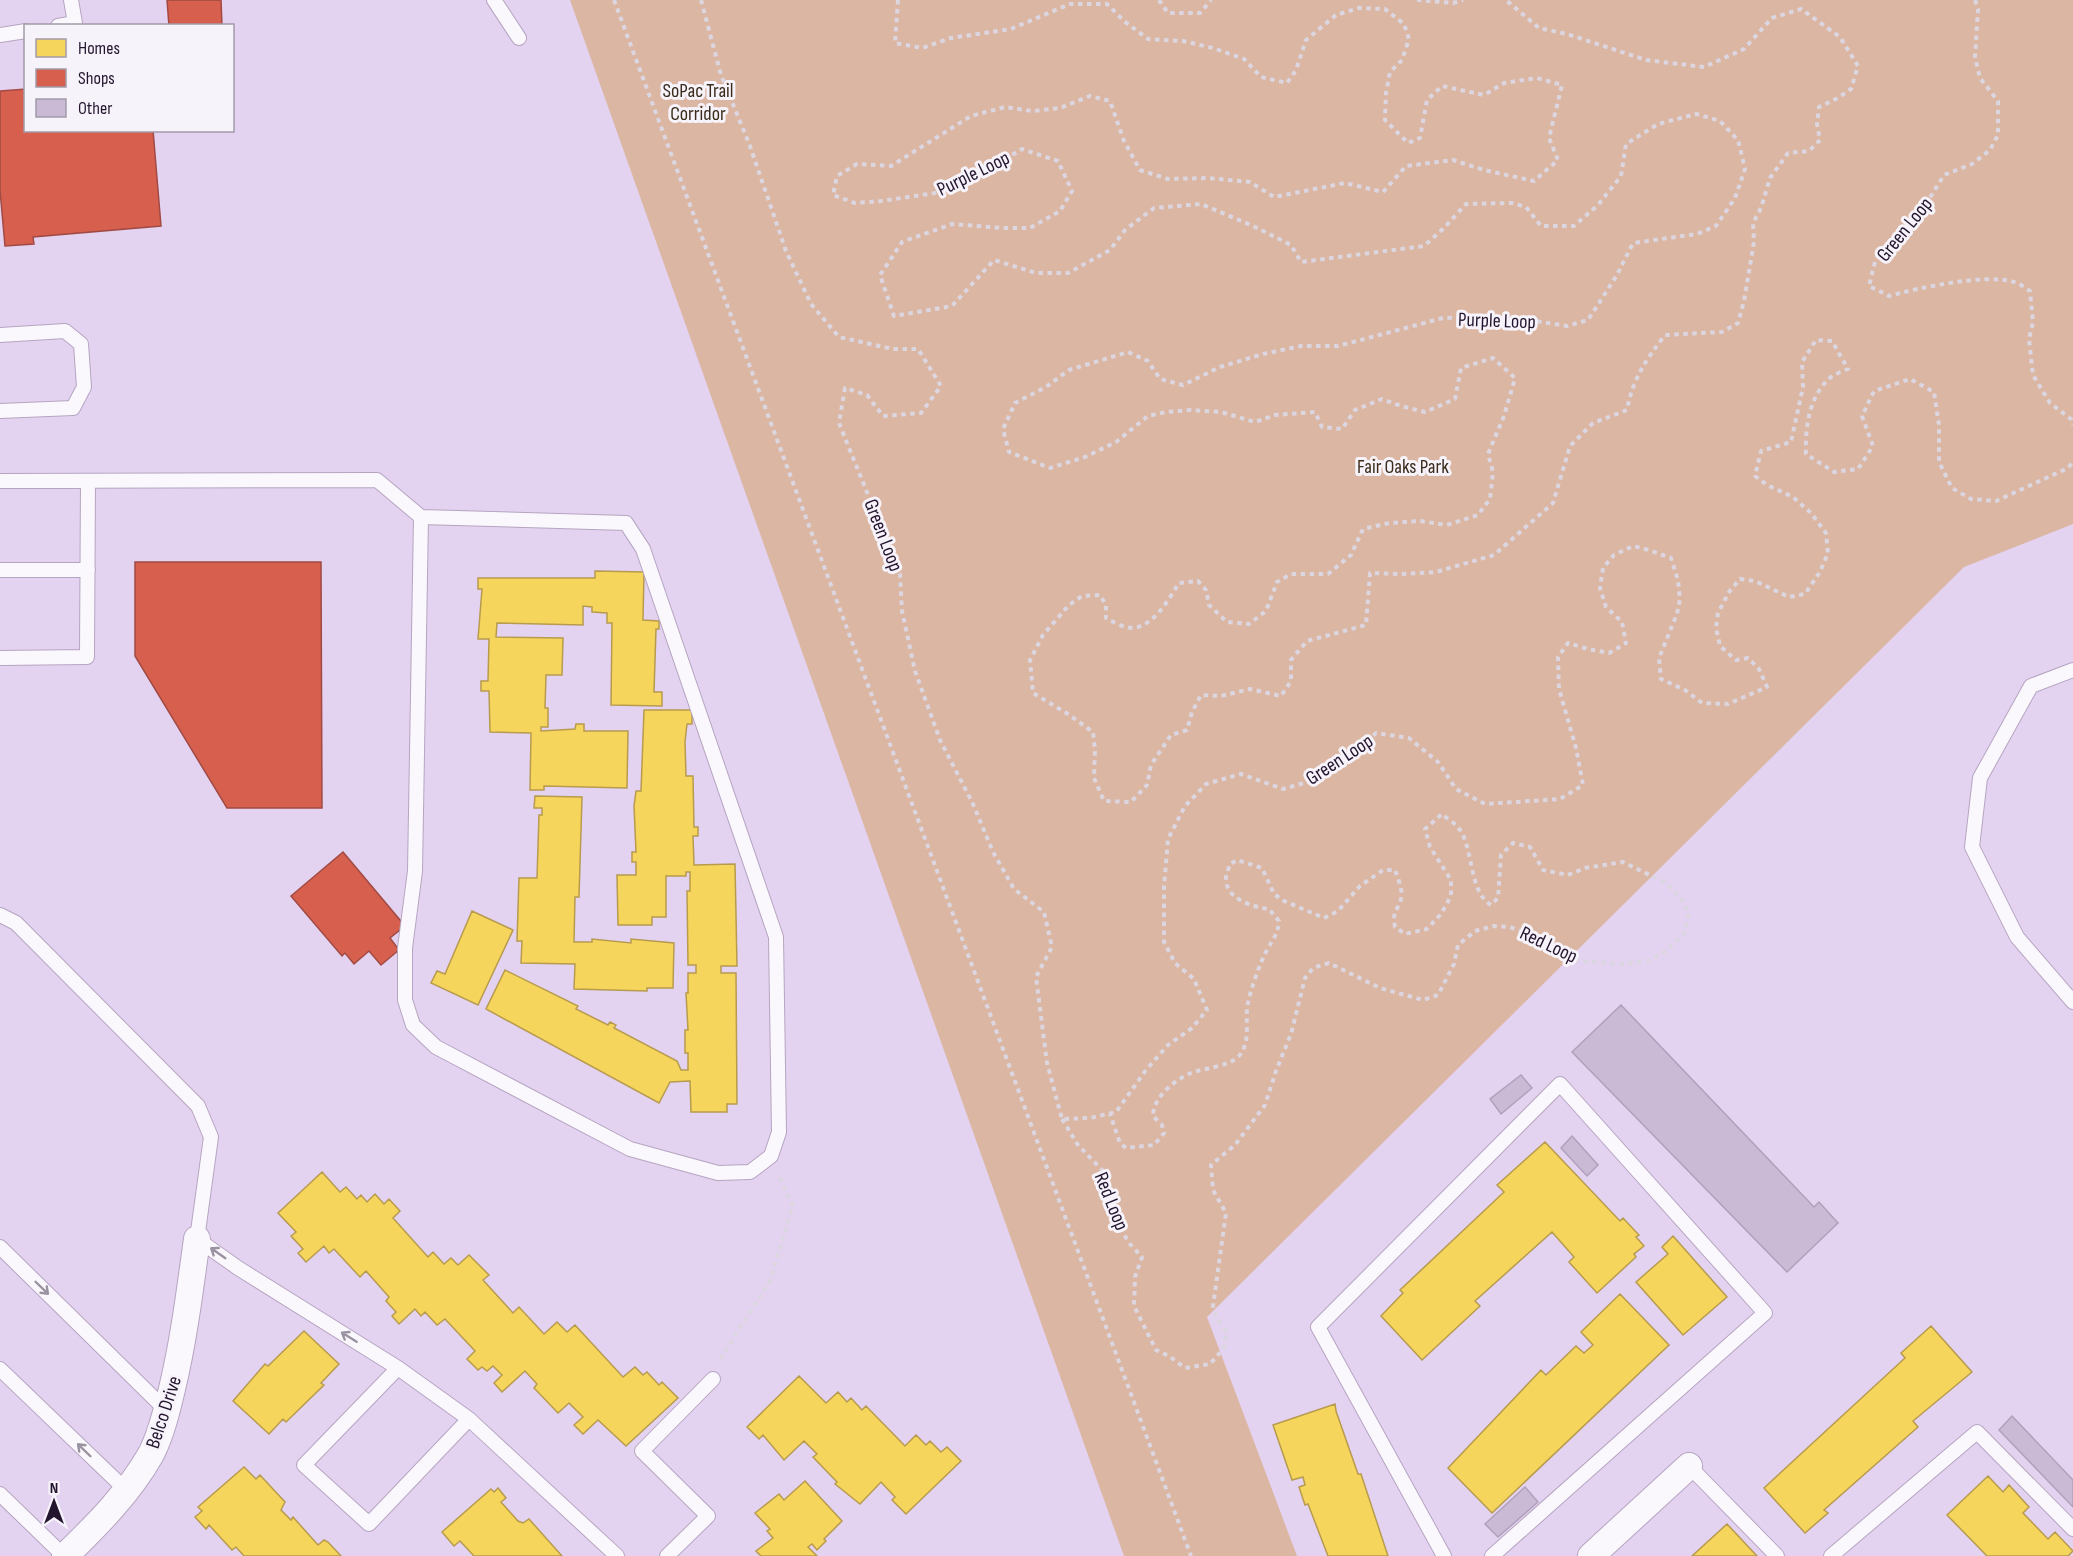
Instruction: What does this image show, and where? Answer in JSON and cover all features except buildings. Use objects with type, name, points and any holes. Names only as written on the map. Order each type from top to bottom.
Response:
[{"type":"street","name":"Belco Drive","points":[[65,1556],[100,1521],[126,1490],[151,1453],[167,1411],[181,1351],[197,1239]]},
{"type":"street","points":[[1594,1555],[1689,1466]]},
{"type":"lane","points":[[69,24],[75,23],[71,0]]},
{"type":"lane","points":[[494,0],[519,38]]},
{"type":"lane","points":[[0,35],[24,31]]},
{"type":"lane","points":[[0,335],[65,331],[81,344],[84,387],[73,408],[0,411]]},
{"type":"lane","points":[[0,482],[377,480],[421,517],[626,523],[643,549],[776,937],[780,1132],[771,1156],[750,1172],[718,1173],[630,1149],[436,1047],[413,1025],[405,1000],[405,948],[415,871],[421,517]]},
{"type":"lane","points":[[0,658],[87,657],[88,481]]},
{"type":"lane","points":[[0,570],[88,570]]},
{"type":"lane","points":[[2073,670],[2031,686],[1980,778],[1972,847],[2017,937],[2073,1002]]},
{"type":"lane","points":[[0,915],[15,923],[198,1106],[211,1137],[197,1239],[238,1268],[398,1368],[469,1419],[617,1556]]},
{"type":"lane","points":[[1444,1556],[1318,1327],[1560,1084],[1765,1313],[1492,1556]]},
{"type":"lane","points":[[0,1247],[167,1411]]},
{"type":"lane","points":[[398,1368],[304,1465],[369,1524],[469,1419]]},
{"type":"lane","points":[[0,1369],[126,1490]]},
{"type":"lane","points":[[667,1556],[708,1516],[642,1451],[713,1379]]},
{"type":"lane","points":[[1831,1556],[1977,1432],[2073,1529]]},
{"type":"lane","points":[[1689,1466],[1777,1556]]},
{"type":"lane","points":[[0,1494],[65,1556]]},
{"type":"path","points":[[614,0],[1191,1556]]},
{"type":"path","name":"Green Loop","points":[[701,0],[721,75],[750,146],[786,251],[811,304],[839,338],[893,349],[918,349],[941,386],[921,413],[883,416],[867,395],[845,388],[839,423],[900,574],[902,611],[915,671],[940,740],[973,804],[993,852],[1014,889],[1044,912],[1052,947],[1036,977],[1047,1063],[1062,1119]]},
{"type":"path","name":"Purple Loop","points":[[898,0],[895,43],[922,48],[951,38],[1011,29],[1070,4],[1107,4],[1124,21],[1148,39],[1182,41],[1213,48],[1244,59],[1261,77],[1287,83],[1296,70],[1306,40],[1336,15],[1359,8],[1385,9],[1404,24],[1408,39],[1402,60],[1390,72],[1386,93],[1385,120],[1408,143],[1420,138],[1427,100],[1442,86],[1484,95],[1504,83],[1537,78],[1562,85],[1549,138],[1558,159],[1534,181],[1484,170],[1453,160],[1406,166],[1383,192],[1345,183],[1274,197],[1250,182],[1208,178],[1168,179],[1140,170],[1124,141],[1110,101],[1090,96],[1060,108],[1032,111],[1005,107],[971,117],[891,166],[857,164],[837,176],[833,195],[855,202],[881,201],[942,192],[987,170],[1022,149],[1058,161],[1072,191],[1060,211],[1030,228],[952,224],[902,242],[880,275],[894,316],[952,306],[994,260],[1036,273],[1068,273],[1110,250],[1125,230],[1154,208],[1201,204],[1253,225],[1291,244],[1301,262],[1354,256],[1424,246],[1466,204],[1512,202],[1526,207],[1541,225],[1574,225],[1598,206],[1621,176],[1626,144],[1658,124],[1696,114],[1720,121],[1738,140],[1745,169],[1735,198],[1716,225],[1697,234],[1633,243],[1617,275],[1588,320],[1567,326],[1510,317],[1443,318],[1338,346],[1301,346],[1263,354],[1220,367],[1183,385],[1160,380],[1148,361],[1128,352],[1070,370],[1046,387],[1016,403],[1004,429],[1009,452],[1050,468],[1085,457],[1116,442],[1148,416],[1166,412],[1190,410],[1221,412],[1255,422],[1275,415],[1314,412],[1322,427],[1342,429],[1355,410],[1382,399],[1425,412],[1455,399],[1461,368],[1493,358],[1515,378],[1504,416],[1488,454],[1493,472],[1490,499],[1478,515],[1447,525],[1420,521],[1389,523],[1363,529],[1351,555],[1328,574],[1291,574],[1277,582],[1266,611],[1249,624],[1227,622],[1209,605],[1206,590],[1198,581],[1179,583],[1154,618],[1133,628],[1106,618],[1106,605],[1100,595],[1082,596],[1070,605],[1043,635],[1030,660],[1033,693],[1093,732],[1094,778],[1104,801],[1131,802],[1147,785],[1151,765],[1171,735],[1187,730],[1192,712],[1201,695],[1221,696],[1250,689],[1281,696],[1291,681],[1291,660],[1307,641],[1366,625],[1370,573],[1436,572],[1494,555],[1552,503],[1570,447],[1593,423],[1627,410],[1631,388],[1665,334],[1722,332],[1738,323],[1754,242],[1753,223],[1761,208],[1770,178],[1788,153],[1809,151],[1820,140],[1817,124],[1819,107],[1851,89],[1858,66],[1840,37],[1801,9],[1772,18],[1744,49],[1704,67],[1646,60],[1567,34],[1539,28],[1506,0]]},
{"type":"path","points":[[1160,0],[1168,13],[1200,13],[1211,0]]},
{"type":"path","points":[[1417,0],[1453,3],[1463,0]]},
{"type":"path","name":"Green Loop","points":[[1975,0],[1978,9],[1975,57],[1980,78],[1998,101],[1998,135],[1990,150],[1972,164],[1944,175],[1931,196],[1876,258],[1869,286],[1889,296],[1916,289],[1992,279],[2014,282],[2030,291],[2033,322],[2029,339],[2033,375],[2050,403],[2071,419],[2073,425]]},
{"type":"path","name":"Green Loop","points":[[1110,1114],[1116,1112],[1146,1070],[1168,1045],[1192,1028],[1207,1010],[1194,979],[1176,963],[1164,942],[1164,887],[1168,838],[1185,806],[1206,784],[1241,774],[1283,789],[1311,781],[1348,756],[1376,733],[1409,738],[1438,762],[1456,789],[1485,804],[1560,800],[1583,785],[1576,748],[1559,689],[1558,657],[1568,642],[1610,653],[1626,643],[1622,622],[1606,607],[1600,588],[1603,568],[1614,555],[1633,546],[1671,558],[1678,580],[1680,600],[1677,614],[1659,658],[1661,679],[1684,690],[1702,703],[1728,704],[1767,687],[1759,669],[1748,658],[1736,660],[1720,646],[1716,628],[1718,613],[1729,592],[1740,579],[1755,581],[1789,597],[1805,594],[1820,572],[1828,553],[1826,532],[1811,513],[1793,497],[1767,485],[1755,476],[1761,451],[1791,442],[1803,387],[1802,362],[1816,340],[1832,341],[1848,369],[1831,377],[1819,391],[1810,412],[1805,434],[1806,454],[1834,472],[1858,469],[1873,446],[1862,416],[1874,391],[1910,380],[1934,392],[1939,425],[1939,462],[1952,488],[1971,499],[1996,501],[2068,468],[2073,462]]},
{"type":"path","name":"Red Loop","points":[[1062,1119],[1078,1145],[1102,1170],[1116,1222],[1130,1244],[1142,1257],[1135,1277],[1134,1306],[1156,1350],[1185,1368],[1210,1364],[1224,1348],[1226,1331],[1217,1319],[1213,1306],[1226,1213],[1213,1190],[1210,1165],[1235,1145],[1265,1105],[1291,1034],[1305,978],[1313,968],[1329,963],[1380,988],[1423,1000],[1438,994],[1454,964],[1458,945],[1475,931],[1494,926],[1510,927],[1579,961],[1623,964],[1650,960],[1666,951],[1685,932],[1689,913],[1680,897],[1666,883],[1623,862],[1585,868],[1568,875],[1543,870],[1530,847],[1513,843],[1501,855],[1498,898],[1491,904],[1483,900],[1478,890],[1466,842],[1458,827],[1442,814],[1425,829],[1430,847],[1451,880],[1451,896],[1441,914],[1427,929],[1405,934],[1395,927],[1392,915],[1401,898],[1400,883],[1395,870],[1383,870],[1360,886],[1338,911],[1324,918],[1284,901],[1274,894],[1262,868],[1237,860],[1230,864],[1226,879],[1230,891],[1242,902],[1253,907],[1269,909],[1279,921],[1278,932],[1267,950],[1248,1003],[1246,1040],[1239,1056],[1234,1060],[1191,1073],[1163,1092],[1153,1108],[1153,1116],[1162,1125],[1164,1133],[1154,1145],[1126,1148],[1120,1143],[1110,1114]]},
{"type":"path","points":[[1062,1119],[1090,1118],[1110,1114]]},
{"type":"path","points":[[713,1379],[716,1365],[770,1281],[793,1206],[771,1156]]},
{"type":"green space","name":"Fair Oaks Park","points":[[570,0],[2073,0],[2073,524],[1964,567],[1207,1317],[1297,1556],[1124,1556]]},
{"type":"park label","name":"SoPac Trail Corridor","points":[[698,102]]}]
